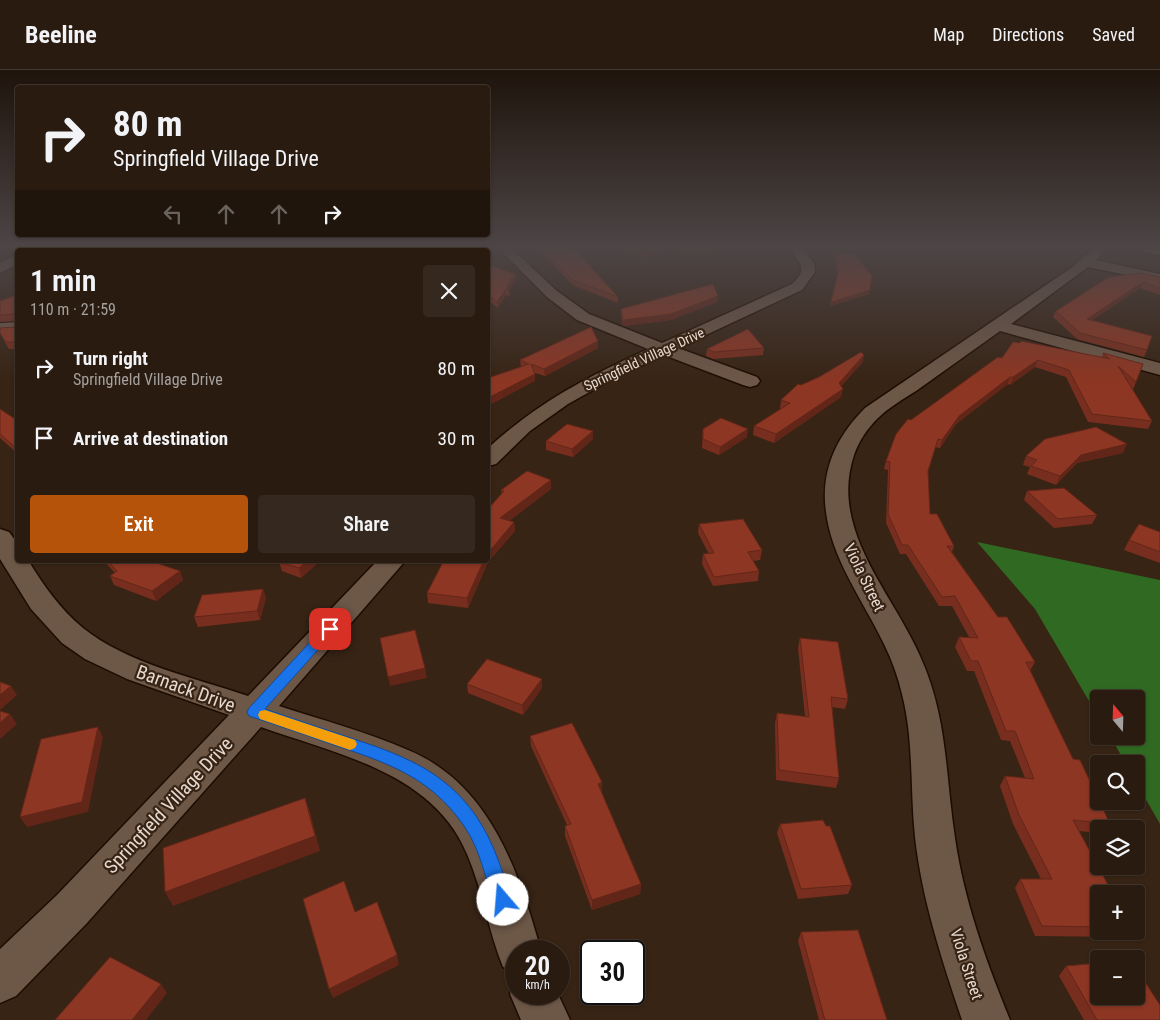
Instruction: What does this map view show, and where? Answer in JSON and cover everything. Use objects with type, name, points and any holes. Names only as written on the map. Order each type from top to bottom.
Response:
[{"type":"street","points":[[550,292],[568,307],[600,325],[750,381]]},
{"type":"street","name":"Springfield Village Drive","points":[[490,457],[523,427],[561,400],[604,376],[785,292]]},
{"type":"street","name":"Viola Street","points":[[986,1020],[959,947],[938,857],[929,750],[919,696],[900,645],[863,578],[845,538],[837,504],[836,474],[848,440],[858,425],[872,412],[1042,292]]},
{"type":"street","points":[[996,325],[1160,369]]},
{"type":"street","points":[[0,328],[15,327]]},
{"type":"street","name":"Barnack Drive","points":[[0,537],[15,561]]},
{"type":"street","name":"Barnack Drive","points":[[16,563],[40,601],[56,620],[74,636],[101,654],[138,672],[396,760],[426,777],[450,796],[470,821],[486,849],[515,940]]},
{"type":"street","name":"Springfield Village Drive","points":[[0,980],[72,910],[390,563]]},
{"type":"street","points":[[538,1005],[546,1020]]},
{"type":"green space","points":[[977,542],[1160,580],[1160,824],[1145,798],[1145,755],[1121,755],[1115,745],[1145,745],[1145,690],[1090,690],[1090,703],[1035,609]]},
{"type":"building","points":[[490,292],[504,292],[497,302],[490,297]]},
{"type":"building","points":[[606,292],[614,292],[618,297]]},
{"type":"building","points":[[682,292],[716,292],[718,296],[671,314],[623,320],[621,309]]},
{"type":"building","points":[[833,292],[862,292],[831,302]]},
{"type":"building","points":[[1085,292],[1127,292],[1087,319],[1152,336],[1147,350],[1080,333],[1056,311]]},
{"type":"building","points":[[15,296],[15,314],[0,315],[0,301]]},
{"type":"building","points":[[15,327],[15,342],[6,342],[0,333],[0,328]]},
{"type":"building","points":[[591,327],[598,341],[544,369],[531,364],[535,374],[490,397],[490,377],[529,364],[520,360]]},
{"type":"building","points":[[748,329],[764,348],[714,352],[707,349]]},
{"type":"building","points":[[1021,341],[1110,359],[1103,353],[1143,364],[1136,382],[1118,366],[1152,421],[1092,414],[1069,370],[1038,360],[1013,377],[1010,377],[959,416],[942,440],[938,439],[928,471],[930,514],[937,514],[954,546],[947,546],[998,617],[1007,617],[1035,662],[1026,662],[1073,759],[1080,760],[1090,781],[1090,810],[1103,810],[1108,820],[1090,820],[1090,822],[1073,820],[1090,851],[1090,875],[1103,875],[1108,885],[1090,885],[1090,927],[1042,926],[1020,879],[1052,879],[1019,815],[1005,776],[1034,779],[1015,731],[1006,731],[978,661],[971,661],[959,637],[978,638],[955,596],[942,597],[908,545],[902,545],[888,514],[890,462],[886,461],[896,434],[908,419],[911,420],[998,357],[1002,358],[1013,342],[1020,343]]},
{"type":"building","points":[[861,352],[864,355],[839,383],[843,389],[776,434],[754,426],[790,403],[781,400],[798,384],[801,385],[819,377]]},
{"type":"building","points":[[0,409],[15,419],[15,447],[0,434]]},
{"type":"building","points":[[721,418],[748,429],[720,447],[703,439],[703,429]]},
{"type":"building","points":[[567,424],[593,431],[572,449],[546,441]]},
{"type":"building","points":[[1096,427],[1127,444],[1081,455],[1060,476],[1031,466],[1037,460],[1026,456],[1045,439]]},
{"type":"building","points":[[527,471],[551,480],[500,518],[514,522],[490,551],[490,507],[504,491],[501,490]]},
{"type":"building","points":[[1064,488],[1097,515],[1058,519],[1027,491]]},
{"type":"building","points":[[743,519],[762,550],[748,552],[759,571],[714,577],[703,554],[714,553],[699,524]]},
{"type":"building","points":[[1139,524],[1160,532],[1160,552],[1129,540]]},
{"type":"building","points":[[110,563],[157,563],[180,571],[152,591],[110,576],[117,571]]},
{"type":"building","points":[[282,563],[305,563],[299,568]]},
{"type":"building","points":[[442,563],[483,563],[467,598],[427,593]]},
{"type":"building","points":[[263,589],[257,611],[194,617],[202,595]]},
{"type":"building","points":[[415,630],[425,668],[388,677],[380,638]]},
{"type":"building","points":[[800,638],[838,642],[848,699],[831,697],[839,778],[779,770],[777,713],[809,717]]},
{"type":"building","points":[[487,659],[542,679],[522,705],[467,684]]},
{"type":"building","points":[[0,682],[11,686],[0,695]]},
{"type":"building","points":[[0,711],[10,714],[0,723]]},
{"type":"building","points":[[572,723],[602,782],[598,784],[641,884],[592,900],[565,826],[571,824],[530,736]]},
{"type":"building","points":[[98,727],[82,802],[20,817],[41,739]]},
{"type":"building","points":[[305,798],[315,836],[165,892],[163,848]]},
{"type":"building","points":[[823,820],[826,826],[830,826],[852,885],[801,889],[780,824]]},
{"type":"building","points":[[344,881],[355,912],[377,902],[397,955],[329,989],[303,899]]},
{"type":"building","points":[[858,930],[887,1020],[825,1020],[801,932]]},
{"type":"building","points":[[110,957],[161,984],[132,1020],[55,1020]]},
{"type":"building","points":[[1090,964],[1090,1005],[1145,1005],[1145,982],[1160,1005],[1160,1020],[1097,1020],[1066,966]]},
{"type":"slow traffic","points":[[265,715],[350,744]]},
{"type":"route","points":[[330,629],[254,712],[396,760],[426,777],[450,796],[470,821],[486,849],[503,900]]}]
